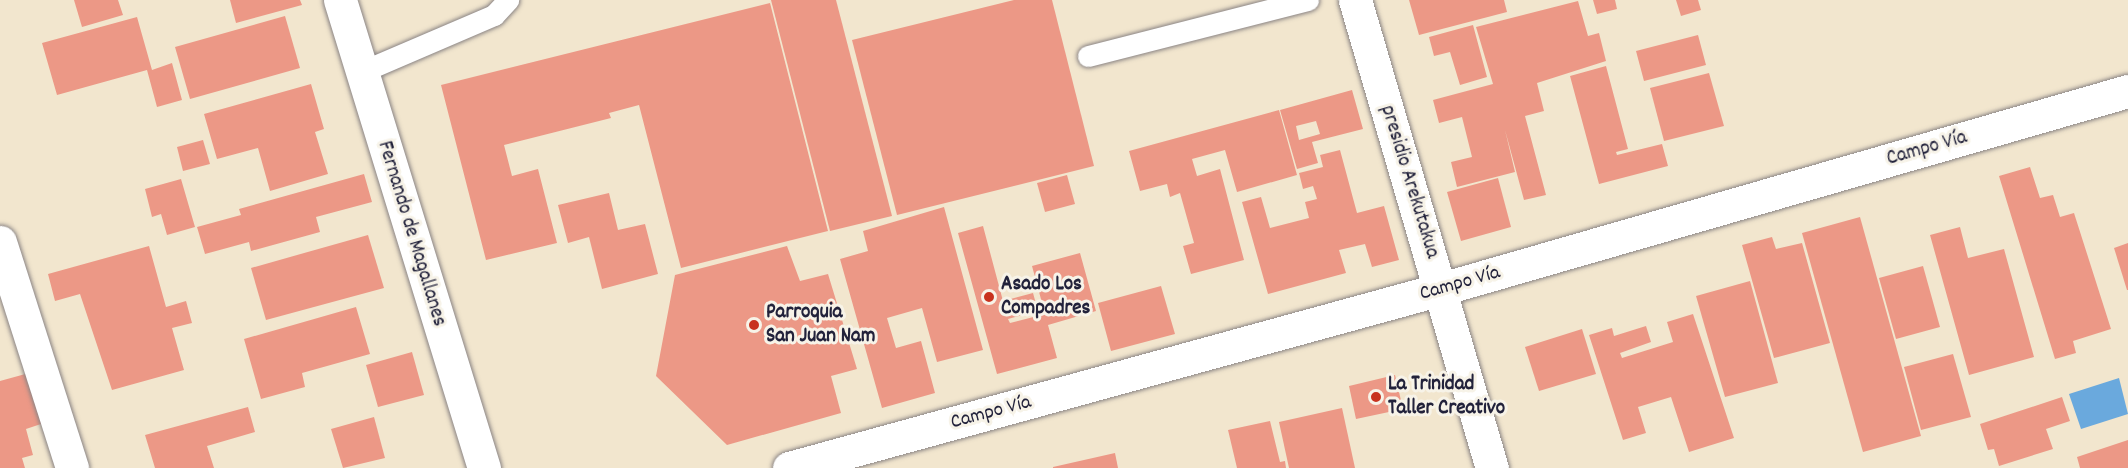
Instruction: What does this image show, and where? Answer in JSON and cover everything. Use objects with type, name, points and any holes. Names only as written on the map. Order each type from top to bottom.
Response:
[{"type":"street","name":"Fernando de Magallanes","points":[[340,0],[484,468]]},
{"type":"street","name":"presidio Arekutakua","points":[[1355,0],[1492,468]]},
{"type":"street","name":"Campo Vía","points":[[789,468],[1441,289],[2128,91]]},
{"type":"street","points":[[0,242],[72,468]]},
{"type":"lane","points":[[361,72],[494,15],[508,0]]},
{"type":"lane","points":[[1088,56],[1308,0]]},
{"type":"water","points":[[2119,378],[2128,414],[2081,429],[2069,394]]},
{"type":"building","points":[[74,0],[118,0],[123,15],[82,27]]},
{"type":"building","points":[[230,0],[300,0],[302,5],[236,23]]},
{"type":"building","points":[[771,0],[836,0],[892,216],[830,231]]},
{"type":"building","points":[[1014,0],[1052,0],[1094,166],[897,215],[852,40]]},
{"type":"building","points":[[1409,0],[1504,0],[1507,12],[1419,35]]},
{"type":"building","points":[[1593,0],[1615,0],[1617,9],[1597,14]]},
{"type":"building","points":[[1676,0],[1698,0],[1701,10],[1681,16]]},
{"type":"building","points":[[1578,1],[1588,36],[1599,33],[1606,61],[1537,83],[1544,111],[1525,116],[1546,195],[1524,200],[1505,130],[1515,172],[1457,187],[1451,162],[1472,157],[1462,117],[1439,123],[1433,100],[1493,84],[1476,27]]},
{"type":"building","points":[[770,3],[828,231],[681,268],[639,105],[609,113],[611,118],[504,145],[512,176],[538,169],[557,243],[486,260],[441,85]]},
{"type":"building","points":[[285,16],[300,68],[190,99],[175,47]]},
{"type":"building","points":[[137,17],[152,70],[172,63],[182,100],[157,107],[147,70],[57,95],[42,43]]},
{"type":"building","points":[[1473,25],[1487,77],[1460,85],[1450,52],[1434,56],[1429,37]]},
{"type":"building","points":[[1698,35],[1706,65],[1644,81],[1636,51]]},
{"type":"building","points":[[1606,66],[1628,149],[1616,152],[1617,155],[1662,144],[1668,166],[1599,184],[1570,76]]},
{"type":"building","points":[[1709,73],[1724,126],[1664,141],[1650,88]]},
{"type":"building","points":[[311,84],[324,129],[315,132],[328,174],[270,191],[258,148],[217,159],[204,114]]},
{"type":"building","points":[[1352,90],[1363,129],[1312,142],[1318,163],[1297,169],[1280,110]],"holes":[[[1316,121],[1320,134],[1299,140],[1296,126]]]},
{"type":"building","points":[[1279,110],[1297,175],[1237,192],[1225,150],[1192,159],[1197,176],[1220,169],[1244,260],[1191,274],[1183,246],[1194,243],[1180,193],[1170,197],[1167,184],[1140,191],[1129,151]]},
{"type":"building","points":[[203,140],[210,164],[183,171],[177,147]]},
{"type":"building","points":[[1340,150],[1357,213],[1384,206],[1399,260],[1372,267],[1365,244],[1339,250],[1346,273],[1268,294],[1242,202],[1261,197],[1270,228],[1309,218],[1305,202],[1317,199],[1313,186],[1303,189],[1299,173],[1323,167],[1320,155]]},
{"type":"building","points":[[2030,167],[2040,198],[2053,195],[2060,217],[2074,213],[2111,329],[2073,341],[2076,353],[2055,359],[1999,176]]},
{"type":"building","points":[[364,174],[372,202],[316,217],[320,232],[251,251],[249,242],[205,254],[197,227],[241,215],[239,209]]},
{"type":"building","points":[[1067,175],[1075,204],[1045,212],[1037,183]]},
{"type":"building","points":[[1498,178],[1511,227],[1461,241],[1447,192]]},
{"type":"building","points":[[181,179],[195,227],[167,235],[161,214],[152,217],[145,189]]},
{"type":"building","points":[[609,193],[618,230],[645,224],[658,274],[602,289],[589,237],[568,243],[558,205]]},
{"type":"building","points":[[944,207],[983,350],[937,362],[922,308],[887,318],[896,348],[921,341],[935,393],[882,408],[840,259],[868,251],[863,231]]},
{"type":"building","points":[[1860,217],[1921,436],[1863,452],[1802,233]]},
{"type":"building","points":[[983,226],[1003,301],[1033,293],[1038,311],[1008,319],[1010,323],[1045,314],[1032,266],[1080,253],[1096,311],[1048,325],[1057,358],[997,374],[958,233]]},
{"type":"building","points":[[1960,227],[1968,258],[2004,249],[2034,357],[1969,375],[1930,235]]},
{"type":"building","points":[[368,235],[384,288],[266,320],[251,268]]},
{"type":"building","points":[[1772,237],[1776,249],[1802,243],[1830,343],[1774,358],[1742,245]]},
{"type":"building","points":[[2128,243],[2128,290],[2127,290],[2114,248]]},
{"type":"building","points":[[149,246],[166,307],[186,301],[192,323],[172,328],[184,370],[112,390],[80,294],[55,301],[48,274]]},
{"type":"building","name":"Parroquia San Juan Nam","points":[[787,246],[800,281],[828,274],[857,369],[831,376],[841,413],[727,445],[656,376],[675,275]]},
{"type":"building","points":[[1923,266],[1940,327],[1896,339],[1879,278]]},
{"type":"building","points":[[1750,281],[1778,383],[1725,397],[1696,296]]},
{"type":"building","points":[[1161,286],[1175,334],[1111,351],[1098,303]]},
{"type":"building","points":[[356,307],[370,354],[302,373],[305,387],[261,399],[244,339]]},
{"type":"building","points":[[1693,314],[1734,438],[1689,452],[1671,397],[1638,407],[1646,433],[1623,440],[1589,335],[1612,328],[1614,336],[1646,326],[1651,342],[1620,353],[1622,358],[1673,342],[1667,322]]},
{"type":"building","points":[[1582,329],[1596,374],[1539,391],[1525,347]]},
{"type":"building","points":[[412,352],[424,395],[378,407],[366,365]]},
{"type":"building","points":[[1953,354],[1971,417],[1921,430],[1904,367]]},
{"type":"building","points":[[29,373],[44,423],[26,429],[33,455],[22,458],[25,468],[0,468],[0,381]]},
{"type":"building","name":"La Trinidad Taller Creativo","points":[[1395,375],[1403,409],[1356,419],[1349,386]]},
{"type":"building","points":[[2062,397],[2070,421],[2046,429],[2053,449],[1999,466],[1994,449],[1988,450],[1980,424]]},
{"type":"building","points":[[248,407],[255,432],[207,446],[214,468],[155,468],[145,435]]},
{"type":"building","points":[[1342,408],[1355,468],[1289,468],[1279,422]]},
{"type":"building","points":[[374,417],[385,458],[343,468],[331,429]]},
{"type":"building","points":[[1270,421],[1280,462],[1285,461],[1286,468],[1237,468],[1228,430]]},
{"type":"building","points":[[2128,440],[2128,468],[2080,468],[2077,457]]},
{"type":"building","points":[[1115,453],[1118,468],[1053,468],[1053,467]]},
{"type":"place","name":"Asado Los Compadres","points":[[989,297]]},
{"type":"place","name":"Parroquia San Juan Nam","points":[[754,325]]},
{"type":"place","name":"La Trinidad Taller Creativo","points":[[1376,397]]}]
